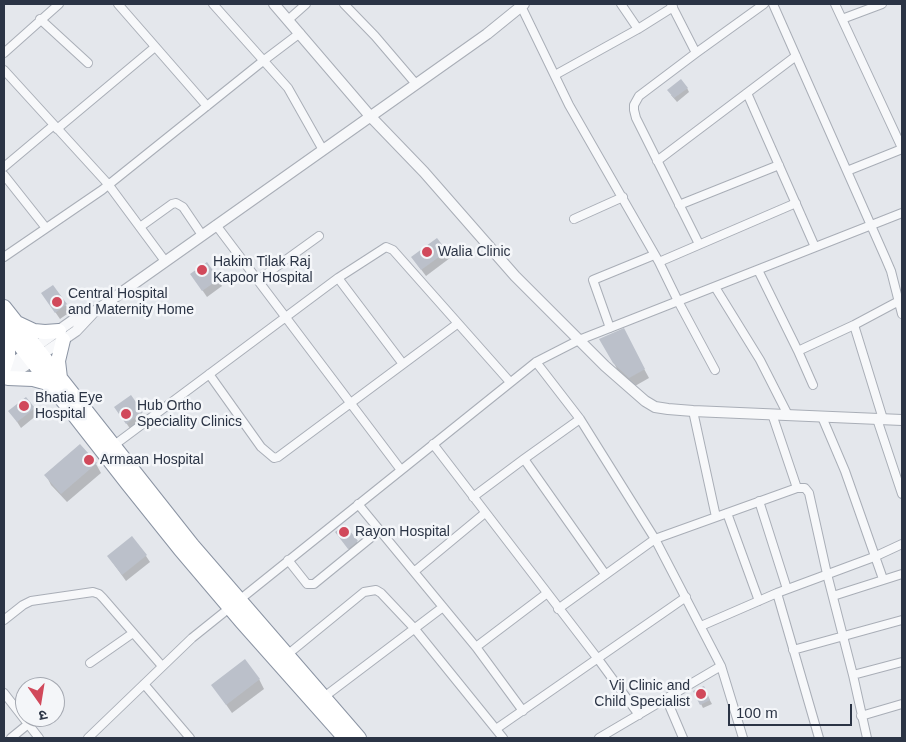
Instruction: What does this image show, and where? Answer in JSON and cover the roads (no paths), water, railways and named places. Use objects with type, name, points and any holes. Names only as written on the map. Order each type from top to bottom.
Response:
[{"type":"highway","points":[[4,307],[9,326],[5,374],[55,381],[113,446],[192,545],[234,604],[287,655],[359,738]]},
{"type":"highway","points":[[9,326],[61,336],[55,381]]},
{"type":"highway","points":[[9,326],[55,381],[128,484],[234,604],[344,738]]},
{"type":"street","points":[[4,53],[59,4]]},
{"type":"street","points":[[118,4],[207,106]]},
{"type":"street","points":[[213,4],[288,88],[323,150]]},
{"type":"street","points":[[274,4],[370,116],[424,172],[514,276],[635,394],[645,401],[655,407],[668,410],[693,412],[902,420]]},
{"type":"street","points":[[288,20],[306,4]]},
{"type":"street","points":[[344,4],[375,36],[416,84]]},
{"type":"street","points":[[621,4],[638,29]]},
{"type":"street","points":[[749,4],[753,12]]},
{"type":"street","points":[[699,244],[636,118],[634,110],[635,101],[696,53],[764,4]]},
{"type":"street","points":[[773,4],[891,272],[902,314]]},
{"type":"street","points":[[835,4],[902,149],[847,171]]},
{"type":"street","points":[[842,19],[882,4]]},
{"type":"street","points":[[5,374],[61,336],[72,321],[94,312],[487,34],[523,5],[555,75],[588,140],[623,197],[715,370]]},
{"type":"street","points":[[555,75],[638,29],[672,5],[696,53]]},
{"type":"street","points":[[40,20],[88,63]]},
{"type":"street","points":[[4,256],[108,184],[300,33]]},
{"type":"street","points":[[4,167],[156,47]]},
{"type":"street","points":[[658,161],[796,56]]},
{"type":"street","points":[[4,70],[108,184],[165,261]]},
{"type":"street","points":[[747,93],[815,247]]},
{"type":"street","points":[[679,205],[778,165]]},
{"type":"street","points":[[4,175],[46,228]]},
{"type":"street","points":[[574,219],[623,197]]},
{"type":"street","points":[[140,227],[176,203],[183,207],[202,235]]},
{"type":"street","points":[[610,328],[593,280],[699,244],[796,203]]},
{"type":"street","points":[[88,738],[162,666],[234,604],[536,362],[580,340],[902,212]]},
{"type":"street","points":[[216,225],[401,470]]},
{"type":"street","points":[[258,280],[318,236]]},
{"type":"street","points":[[113,446],[381,248],[390,248],[510,382]]},
{"type":"street","points":[[758,270],[813,385]]},
{"type":"street","points":[[338,278],[404,364]]},
{"type":"street","points":[[715,287],[760,360],[788,415]]},
{"type":"street","points":[[798,351],[854,325],[899,301]]},
{"type":"street","points":[[209,374],[261,446],[274,458],[351,404],[458,324]]},
{"type":"street","points":[[854,325],[902,494]]},
{"type":"street","points":[[536,362],[580,419],[655,539],[721,666],[743,738]]},
{"type":"street","points":[[693,412],[716,517]]},
{"type":"street","points":[[772,414],[797,488]]},
{"type":"street","points":[[822,417],[848,480],[883,579]]},
{"type":"street","points":[[473,497],[580,419]]},
{"type":"street","points":[[433,444],[638,715]]},
{"type":"street","points":[[524,458],[606,574]]},
{"type":"street","points":[[558,609],[655,539],[797,488],[805,488],[809,493],[867,738]]},
{"type":"street","points":[[759,501],[787,589]]},
{"type":"street","points":[[358,504],[476,647],[523,711]]},
{"type":"street","points":[[414,571],[485,513]]},
{"type":"street","points":[[727,513],[759,601]]},
{"type":"street","points":[[288,560],[307,584],[314,584],[379,531]]},
{"type":"street","points":[[701,626],[777,593],[902,544]]},
{"type":"street","points":[[834,596],[902,574]]},
{"type":"street","points":[[287,655],[364,592],[376,590],[414,628],[502,738]]},
{"type":"street","points":[[4,620],[31,601],[93,592],[103,598],[162,666]]},
{"type":"street","points":[[777,593],[818,738]]},
{"type":"street","points":[[476,647],[546,594]]},
{"type":"street","points":[[496,730],[686,597]]},
{"type":"street","points":[[324,697],[443,607]]},
{"type":"street","points":[[793,650],[902,620]]},
{"type":"street","points":[[90,663],[133,633]]},
{"type":"street","points":[[853,675],[902,662]]},
{"type":"street","points":[[599,738],[721,666]]},
{"type":"street","points":[[144,684],[190,738]]},
{"type":"street","points":[[4,693],[15,708]]},
{"type":"street","points":[[666,698],[683,738]]},
{"type":"street","points":[[861,716],[902,704]]},
{"type":"street","points":[[11,738],[25,727]]},
{"type":"street","points":[[29,727],[38,738]]},
{"type":"place","name":"Walia Clinic","points":[[427,252]]},
{"type":"place","name":"Hakim Tilak Raj Kapoor Hospital","points":[[202,270]]},
{"type":"place","name":"Central Hospital and Maternity Home","points":[[57,302]]},
{"type":"place","name":"Bhatia Eye Hospital","points":[[24,406]]},
{"type":"place","name":"Hub Ortho Speciality Clinics","points":[[126,414]]},
{"type":"place","name":"Armaan Hospital","points":[[89,460]]},
{"type":"place","name":"Rayon Hospital","points":[[344,532]]},
{"type":"place","name":"Vij Clinic and Child Specialist","points":[[701,694]]}]
